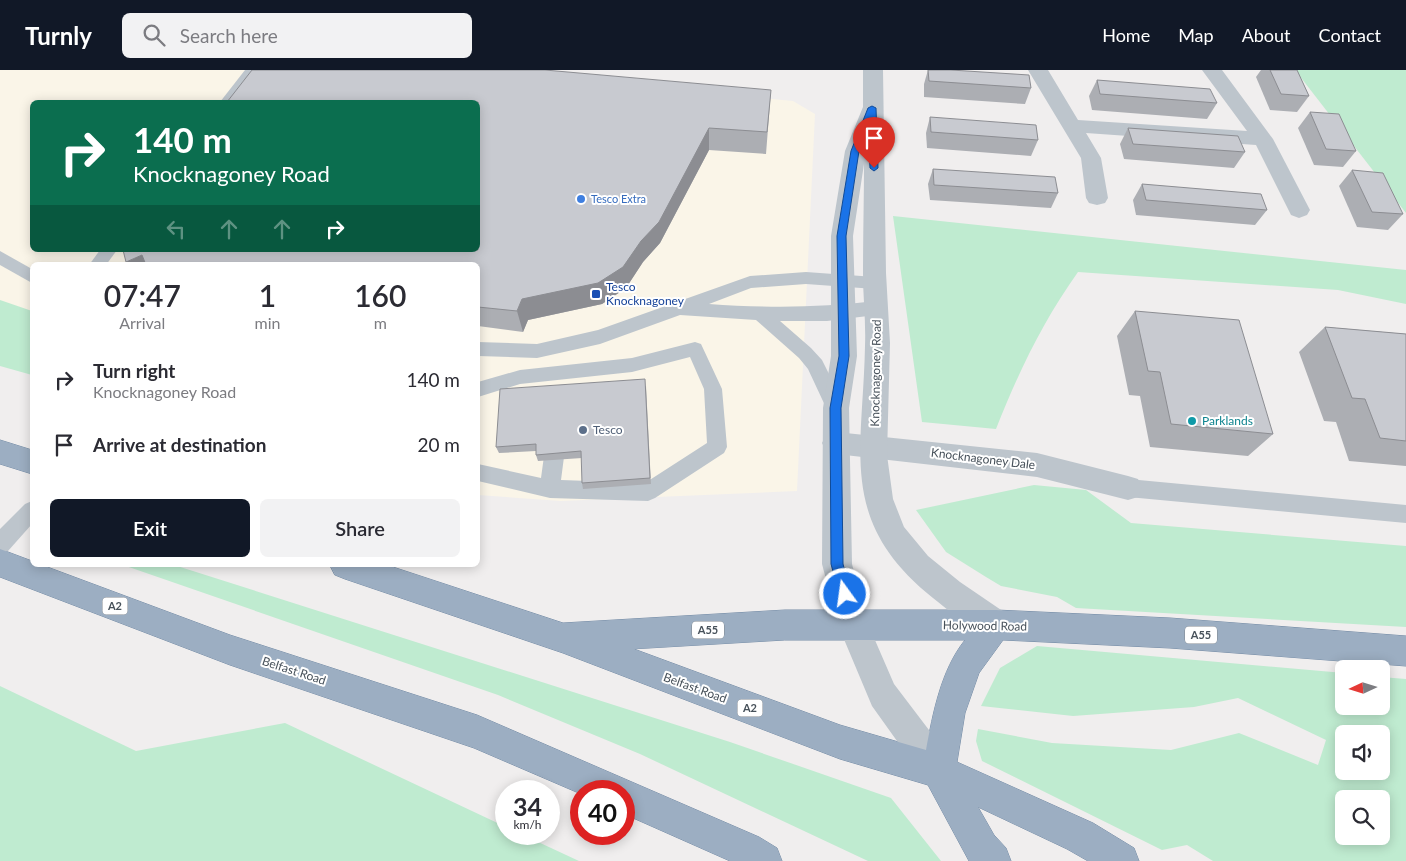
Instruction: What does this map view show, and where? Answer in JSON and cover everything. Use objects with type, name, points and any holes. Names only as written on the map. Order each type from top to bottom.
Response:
[{"type":"highway","points":[[0,452],[30,461]]},
{"type":"highway","name":"Belfast Road","points":[[0,563],[230,650],[477,732],[588,780]]},
{"type":"highway","name":"Belfast Road","points":[[351,567],[563,638],[840,742],[939,771],[1080,836],[1121,861]]},
{"type":"highway","name":"Holywood Road","points":[[563,638],[785,625],[996,625],[1170,633],[1406,651]]},
{"type":"highway","points":[[994,861],[981,848],[939,771],[949,713],[966,664],[996,625]]},
{"type":"highway","points":[[635,801],[746,850],[764,861]]},
{"type":"street","name":"Knocknagoney Road","points":[[873,70],[872,108],[876,207],[875,283],[878,343],[875,446],[876,483],[885,520],[898,543],[941,589],[996,625]]},
{"type":"street","points":[[1038,70],[1092,158],[1097,198]]},
{"type":"street","points":[[1212,70],[1263,138],[1299,210]]},
{"type":"street","points":[[872,108],[855,151],[842,236],[844,356],[836,408],[837,564],[853,625],[882,695],[939,771]]},
{"type":"street","points":[[1072,126],[1263,138]]},
{"type":"street","name":"Knocknagoney Dale","points":[[836,443],[1037,465],[1128,488]]},
{"type":"lane","points":[[229,100],[252,70]]},
{"type":"lane","points":[[99,262],[107,252]]},
{"type":"lane","points":[[0,257],[30,276]]},
{"type":"lane","points":[[480,350],[537,351],[600,337],[674,308],[750,282],[790,278],[875,283]]},
{"type":"lane","points":[[674,308],[760,314],[844,312],[876,308]]},
{"type":"lane","points":[[760,314],[805,353],[815,365],[836,408]]},
{"type":"lane","points":[[480,388],[520,377],[632,365],[695,348],[713,389],[717,448],[648,492],[550,489],[480,473]]},
{"type":"lane","points":[[563,392],[565,372]]},
{"type":"lane","points":[[550,489],[560,411]]},
{"type":"lane","points":[[1128,488],[1406,514]]},
{"type":"lane","points":[[0,544],[30,512]]},
{"type":"shaded area","points":[[0,70],[484,70],[793,101],[815,114],[797,491],[561,501],[480,495],[480,262],[30,262],[30,316],[0,304]]},
{"type":"green space","points":[[1295,70],[1406,70],[1406,213]]},
{"type":"green space","points":[[893,216],[1406,270],[1406,304],[1338,290],[1078,272],[1042,328],[1013,388],[996,429],[922,422]]},
{"type":"green space","points":[[0,300],[30,310],[30,374],[0,366]]},
{"type":"green space","points":[[1034,485],[1086,490],[1131,523],[1406,546],[1406,627],[1076,608],[1057,597],[1001,586],[986,577],[946,552],[916,510]]},
{"type":"green space","points":[[129,567],[180,567],[730,742],[891,798],[941,861],[868,861],[640,754],[498,695]]},
{"type":"green space","points":[[1037,646],[1335,672],[1335,715],[1390,715],[1390,678],[1406,679],[1406,861],[1213,861],[1187,845],[1162,850],[982,761],[976,741],[978,729],[1052,743],[1171,750],[1239,733],[1318,765],[1326,740],[1238,698],[1194,707],[1073,716],[981,706],[1000,668]]},
{"type":"green space","points":[[0,686],[136,751],[285,723],[495,822],[495,845],[545,845],[579,861],[0,861]]},
{"type":"building","name":"Tesco Extra","points":[[252,70],[545,70],[771,90],[767,132],[709,128],[659,222],[641,241],[623,267],[598,283],[522,299],[517,311],[480,307],[480,262],[145,262],[142,255],[126,262],[124,252],[480,252],[480,100],[229,100]]},
{"type":"building","points":[[928,70],[1029,75],[1031,88],[929,81]]},
{"type":"building","points":[[1270,70],[1297,70],[1309,96],[1281,94]]},
{"type":"building","points":[[1097,80],[1210,89],[1217,103],[1100,94]]},
{"type":"building","points":[[1310,112],[1339,114],[1356,151],[1326,149]]},
{"type":"building","points":[[930,117],[1036,125],[1038,140],[931,132]]},
{"type":"building","points":[[1128,128],[1238,136],[1245,152],[1133,144]]},
{"type":"building","points":[[933,169],[1055,177],[1058,193],[934,185]]},
{"type":"building","points":[[1352,170],[1383,173],[1403,214],[1372,212]]},
{"type":"building","points":[[1142,184],[1261,194],[1267,210],[1146,200]]},
{"type":"building","points":[[1135,311],[1239,320],[1273,434],[1171,424],[1160,372],[1148,371]]},
{"type":"building","points":[[1325,327],[1406,334],[1406,441],[1380,438],[1365,399],[1352,398]]},
{"type":"building","points":[[645,379],[650,478],[582,483],[581,451],[536,455],[536,444],[496,447],[500,389]]},
{"type":"place","name":"Tesco Extra","points":[[581,199]]},
{"type":"place","name":"Tesco Knocknagoney","points":[[596,294]]},
{"type":"place","name":"Parklands","points":[[1192,421]]},
{"type":"place","name":"Tesco","points":[[583,430]]},
{"type":"route","points":[[845,594],[837,564],[836,408],[844,356],[842,236],[855,151],[872,108],[874,168]]}]
